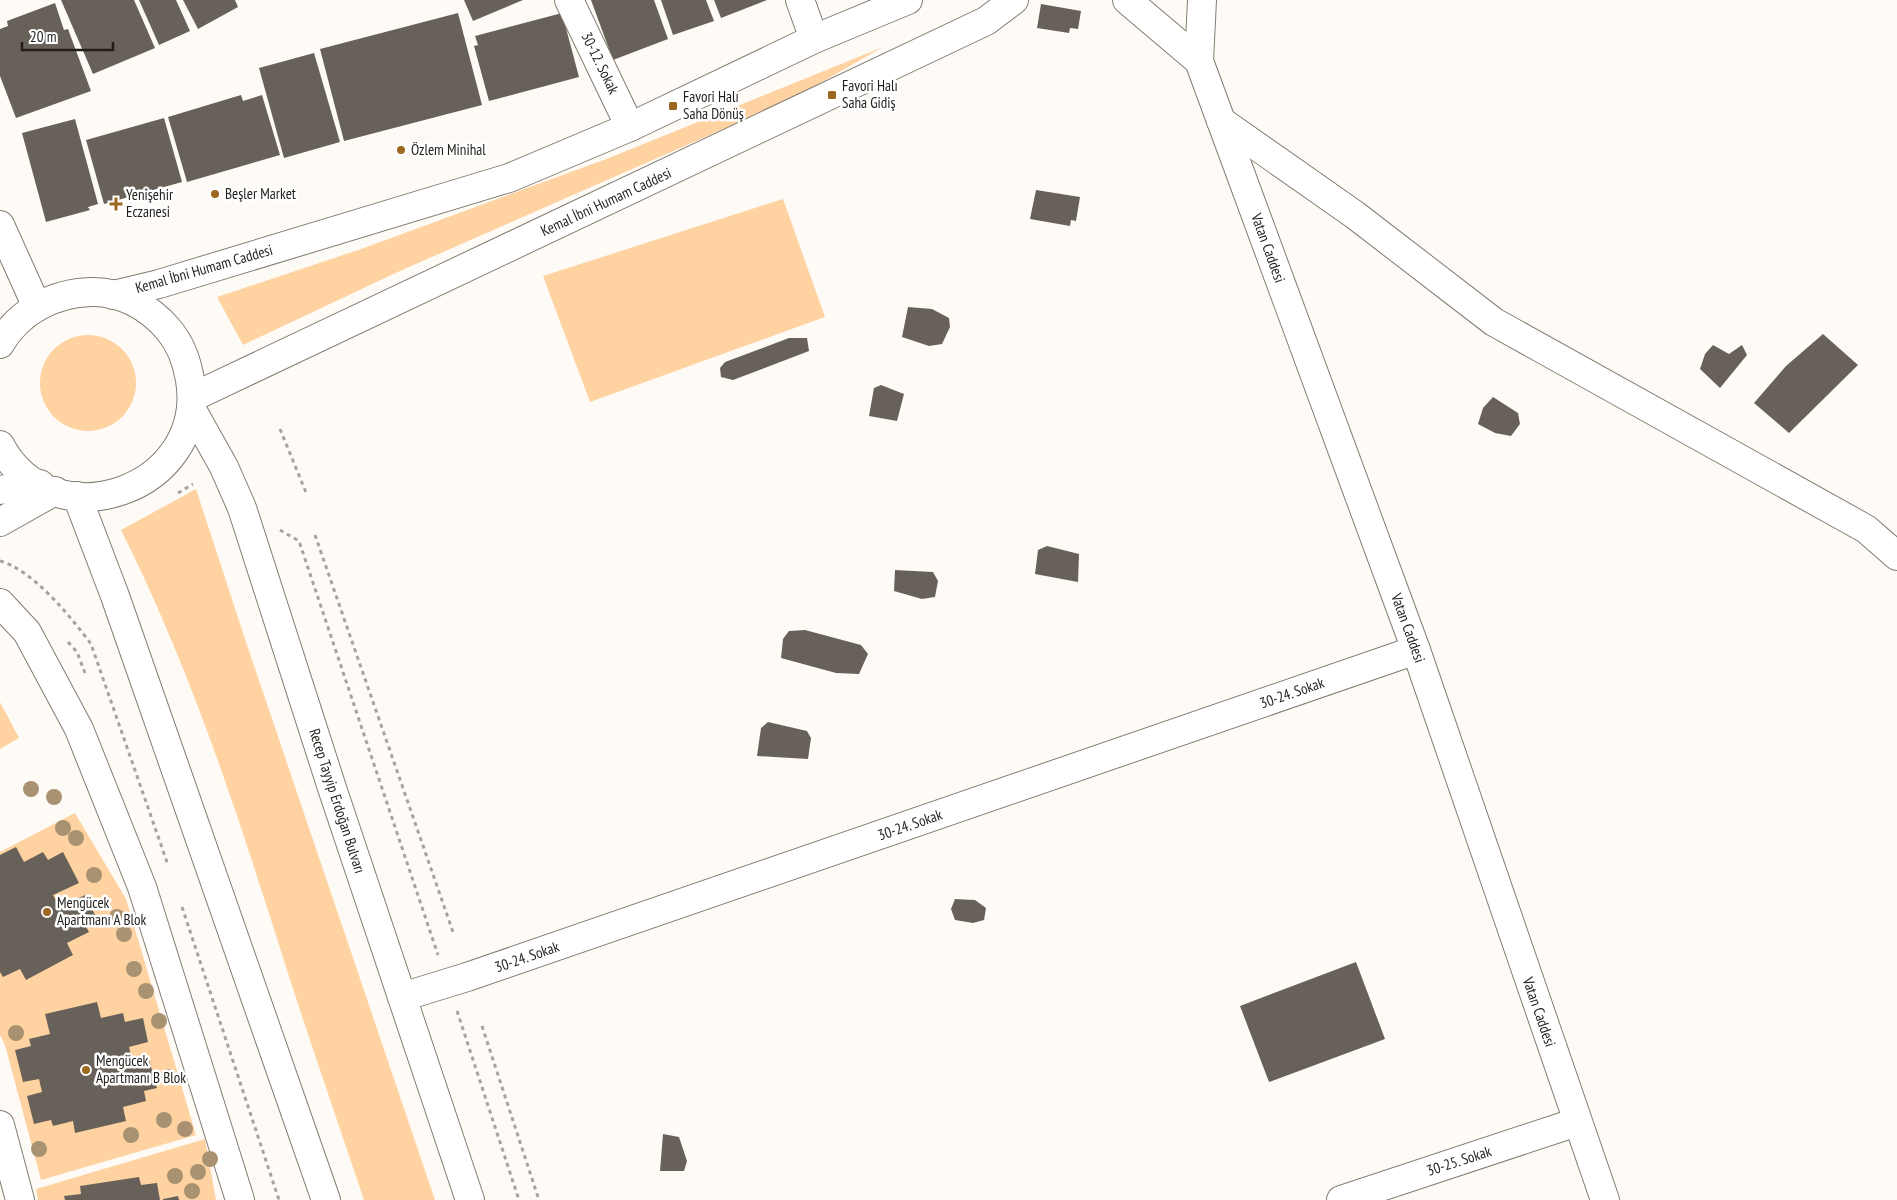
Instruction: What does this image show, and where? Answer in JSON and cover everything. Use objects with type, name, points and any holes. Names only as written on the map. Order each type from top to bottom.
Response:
[{"type":"street","name":"30-12. Sokak","points":[[569,0],[630,127]]},
{"type":"street","points":[[800,0],[814,39]]},
{"type":"street","name":"Kemal İbni Humam Caddesi","points":[[113,295],[159,284],[509,178],[630,127],[814,39],[908,0]]},
{"type":"street","name":"Kemal İbni Humam Caddesi","points":[[192,402],[986,22],[1014,0]]},
{"type":"street","name":"Vatan Caddesi","points":[[1127,0],[1199,61]]},
{"type":"street","name":"Vatan Caddesi","points":[[1202,0],[1199,61],[1416,650],[1605,1200]]},
{"type":"street","points":[[1221,121],[1355,215],[1494,322],[1866,529],[1897,556]]},
{"type":"street","points":[[0,225],[37,307]]},
{"type":"street","points":[[0,490],[58,491],[105,496],[122,492],[152,476],[175,452],[184,436],[192,402],[188,366],[172,334],[160,320],[146,309],[113,295],[77,293],[60,296],[37,307],[5,332]]},
{"type":"street","name":"Recep Tayyip Erdoğan Bulvarı","points":[[192,402],[242,508],[470,1200]]},
{"type":"street","points":[[4,458],[58,491],[115,596],[326,1200]]},
{"type":"street","points":[[0,522],[58,491]]},
{"type":"street","points":[[0,603],[27,632],[79,729],[142,887],[240,1200]]},
{"type":"street","name":"30-24. Sokak","points":[[402,996],[447,983],[1416,650]]},
{"type":"street","name":"30-25. Sokak","points":[[1341,1200],[1577,1122]]},
{"type":"street","points":[[0,1125],[20,1200]]},
{"type":"path","points":[[280,429],[308,494]]},
{"type":"path","points":[[242,508],[299,541],[519,1200]]},
{"type":"path","points":[[315,535],[453,932]]},
{"type":"path","points":[[482,1026],[539,1200]]},
{"type":"shaded area","points":[[883,47],[794,98],[400,271],[243,345],[217,297],[364,248],[609,158]]},
{"type":"shaded area","points":[[783,199],[825,317],[590,402],[543,276]]},
{"type":"shaded area","points":[[88,335],[106,339],[122,349],[132,365],[136,383],[132,401],[122,417],[106,427],[88,431],[70,427],[54,417],[44,401],[40,383],[44,365],[54,349],[70,339]]},
{"type":"shaded area","points":[[196,489],[435,1200],[364,1200],[232,800],[170,636],[121,530]]},
{"type":"shaded area","points":[[0,702],[19,738],[0,749]]},
{"type":"shaded area","points":[[75,813],[126,899],[196,1135],[41,1180],[5,1045],[0,1035],[0,852]]},
{"type":"shaded area","points":[[205,1139],[216,1200],[38,1200],[36,1189]]},
{"type":"building","points":[[61,0],[134,0],[155,48],[93,74]]},
{"type":"building","points":[[139,0],[176,0],[190,31],[159,45]]},
{"type":"building","points":[[183,0],[235,0],[238,7],[198,29]]},
{"type":"building","points":[[464,0],[523,0],[473,21]]},
{"type":"building","points":[[591,0],[654,0],[668,39],[613,60]]},
{"type":"building","points":[[661,0],[706,0],[714,21],[673,35]]},
{"type":"building","points":[[714,0],[767,0],[721,18]]},
{"type":"building","points":[[55,3],[64,30],[68,29],[91,91],[16,118],[0,76],[0,29],[8,26],[7,21]]},
{"type":"building","points":[[1041,4],[1081,11],[1078,29],[1070,28],[1069,33],[1037,28]]},
{"type":"building","points":[[458,13],[482,105],[344,141],[320,49]]},
{"type":"building","points":[[562,13],[579,77],[489,101],[474,46],[478,45],[475,36]]},
{"type":"building","points":[[314,53],[340,142],[284,158],[259,68]]},
{"type":"building","points":[[241,95],[243,101],[262,95],[280,155],[187,182],[168,117]]},
{"type":"building","points":[[164,118],[182,182],[104,204],[86,140]]},
{"type":"building","points":[[75,119],[98,204],[88,207],[90,210],[46,222],[22,133]]},
{"type":"building","points":[[1036,190],[1080,197],[1076,221],[1071,220],[1070,226],[1030,219]]},
{"type":"building","points":[[908,307],[932,309],[949,318],[950,327],[942,344],[929,346],[902,337]]},
{"type":"building","points":[[1823,334],[1858,365],[1789,433],[1754,403],[1786,366]]},
{"type":"building","points":[[789,338],[807,338],[809,351],[733,380],[721,377],[720,368],[725,362]]},
{"type":"building","points":[[1713,345],[1729,354],[1742,345],[1747,355],[1720,388],[1700,369],[1705,354]]},
{"type":"building","points":[[881,385],[904,394],[897,421],[869,416],[874,388]]},
{"type":"building","points":[[1493,397],[1518,413],[1520,424],[1511,436],[1495,433],[1478,424],[1483,408]]},
{"type":"building","points":[[1047,546],[1079,554],[1078,582],[1035,574],[1038,550]]},
{"type":"building","points":[[895,570],[933,572],[938,581],[935,597],[922,599],[894,591]]},
{"type":"building","points":[[805,630],[861,645],[868,654],[859,674],[836,673],[781,658],[783,639],[789,631]]},
{"type":"building","points":[[768,722],[807,731],[811,738],[808,759],[757,756],[761,728]]},
{"type":"building","name":"Mengücek Apartmanı A Blok","points":[[16,847],[24,862],[43,852],[48,860],[63,852],[79,883],[53,895],[60,908],[85,895],[96,917],[84,923],[89,932],[67,943],[73,955],[26,980],[20,969],[3,977],[0,972],[0,855]]},
{"type":"building","points":[[955,899],[975,900],[986,908],[984,920],[973,923],[955,920],[951,909]]},
{"type":"building","points":[[1356,962],[1385,1039],[1269,1082],[1240,1006]]},
{"type":"building","name":"Mengücek Apartmanı B Blok","points":[[97,1002],[101,1018],[123,1013],[125,1022],[143,1018],[148,1042],[129,1047],[132,1060],[148,1056],[157,1088],[144,1091],[146,1101],[123,1107],[126,1121],[75,1133],[73,1121],[53,1126],[51,1120],[34,1124],[27,1096],[42,1092],[39,1079],[23,1082],[15,1050],[31,1046],[29,1039],[50,1034],[45,1014]]},
{"type":"building","points":[[663,1134],[679,1137],[687,1161],[684,1171],[660,1171]]},
{"type":"building","points":[[139,1177],[141,1185],[157,1183],[160,1200],[65,1200],[64,1196],[81,1194],[80,1186]]},
{"type":"building","points":[[178,1196],[179,1200],[163,1200],[163,1199]]},
{"type":"place","name":"Favori Halı Saha Gidiş","points":[[832,95]]},
{"type":"place","name":"Favori Halı Saha Dönüş","points":[[673,106]]},
{"type":"place","name":"Özlem Minihal","points":[[401,150]]},
{"type":"place","name":"Beşler Market","points":[[215,194]]},
{"type":"place","name":"Yenişehir Eczanesi","points":[[116,204]]},
{"type":"place","name":"Mengücek Apartmanı A Blok","points":[[47,912]]},
{"type":"place","name":"Mengücek Apartmanı B Blok","points":[[86,1070]]}]
